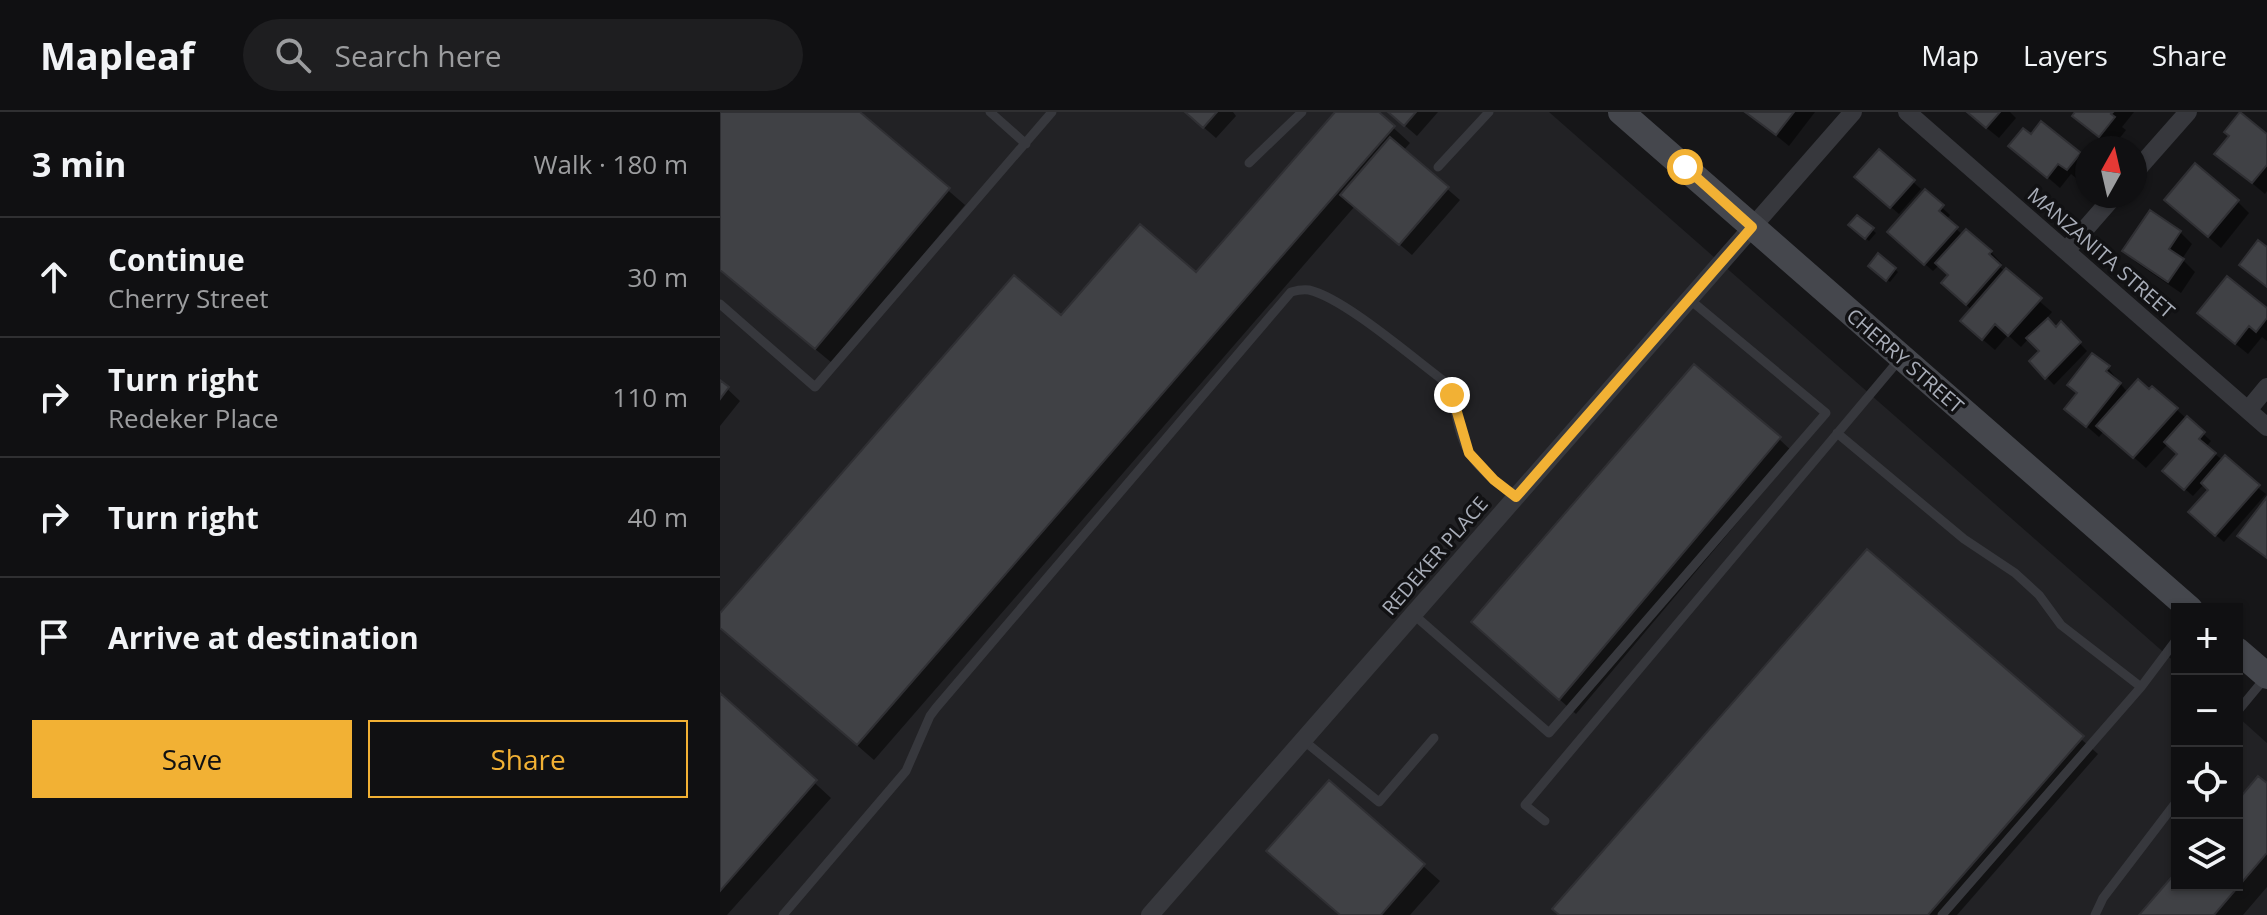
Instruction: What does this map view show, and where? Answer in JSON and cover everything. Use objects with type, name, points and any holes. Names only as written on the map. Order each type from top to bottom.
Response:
[{"type":"street","name":"CHERRY STREET","points":[[1621,112],[2183,603]]},
{"type":"street","name":"REDEKER PLACE","points":[[1150,915],[1853,112]]},
{"type":"street","name":"MANZANITA STREET","points":[[1907,112],[2267,427]]},
{"type":"street","points":[[2147,158],[2188,112]]},
{"type":"street","points":[[2066,251],[2104,208]]},
{"type":"street","points":[[2248,410],[2267,387]]},
{"type":"street","points":[[2243,655],[2267,676]]},
{"type":"lane","points":[[990,112],[1026,144]]},
{"type":"lane","points":[[720,304],[815,387],[1052,112]]},
{"type":"lane","points":[[1249,163],[1302,112]]},
{"type":"lane","points":[[1438,167],[1489,112]]},
{"type":"lane","points":[[783,915],[906,771],[936,708],[1291,292],[1301,289],[1313,291],[1353,313],[1444,381],[1452,395],[1469,453],[1494,480],[1516,497]]},
{"type":"lane","points":[[1413,614],[1549,733],[1826,413],[1689,299]]},
{"type":"lane","points":[[1545,821],[1525,805],[1901,357]]},
{"type":"lane","points":[[1837,433],[1964,539],[2015,573],[2039,595],[2061,625],[2141,687]]},
{"type":"lane","points":[[1942,915],[2141,687],[2171,647]]},
{"type":"lane","points":[[2243,705],[2267,676]]},
{"type":"lane","points":[[1303,740],[1379,802],[1434,738]]},
{"type":"lane","points":[[2095,915],[2103,898],[2171,809]]},
{"type":"shaded area","points":[[720,112],[1549,112],[2171,659],[2171,891],[2243,891],[2243,721],[2267,743],[2267,915],[720,915]]},
{"type":"building","points":[[720,112],[860,112],[950,188],[815,349],[720,270]]},
{"type":"building","points":[[1185,112],[1217,112],[1203,128]]},
{"type":"building","points":[[1335,112],[1379,112],[1395,126],[857,745],[720,628],[720,613],[1014,275],[1061,315],[1140,224],[1196,272]]},
{"type":"building","points":[[1388,112],[1416,112],[1404,126]]},
{"type":"building","points":[[1745,112],[1794,112],[1776,135]]},
{"type":"building","points":[[1967,112],[2000,112],[1986,128]]},
{"type":"building","points":[[2075,112],[2113,112],[2111,114],[2115,117],[2098,136],[2072,116]]},
{"type":"building","points":[[2240,112],[2267,134],[2267,165],[2252,183],[2214,154],[2229,136],[2224,132]]},
{"type":"building","points":[[2041,121],[2075,148],[2075,160],[2067,170],[2058,164],[2047,178],[2008,146],[2023,128],[2031,134]]},
{"type":"building","points":[[1390,137],[1449,187],[1399,245],[1340,195]]},
{"type":"building","points":[[1879,149],[1915,180],[1890,208],[1854,177]]},
{"type":"building","points":[[2195,163],[2239,200],[2208,237],[2164,200]]},
{"type":"building","points":[[1925,189],[1944,205],[1939,211],[1958,227],[1924,265],[1887,232]]},
{"type":"building","points":[[2150,210],[2181,231],[2169,249],[2184,259],[2168,282],[2122,251]]},
{"type":"building","points":[[1857,215],[1874,228],[1865,239],[1848,225]]},
{"type":"building","points":[[1966,229],[1992,251],[1989,254],[2001,265],[1966,305],[1941,283],[1948,275],[1935,263]]},
{"type":"building","points":[[2258,240],[2267,247],[2267,287],[2239,265]]},
{"type":"building","points":[[1878,253],[1896,268],[1886,281],[1868,266]]},
{"type":"building","points":[[2006,268],[2042,298],[2008,336],[1995,324],[1982,340],[1960,321]]},
{"type":"building","points":[[2227,276],[2267,308],[2267,318],[2256,332],[2249,326],[2235,344],[2197,313]]},
{"type":"building","points":[[2048,318],[2056,327],[2061,321],[2081,342],[2045,379],[2029,361],[2039,351],[2026,338]]},
{"type":"building","points":[[2092,353],[2110,366],[2106,371],[2121,383],[2086,427],[2064,409],[2077,393],[2067,385]]},
{"type":"building","points":[[1694,364],[1781,437],[1559,700],[1471,622]]},
{"type":"building","points":[[2138,379],[2149,389],[2152,386],[2178,408],[2133,458],[2096,426]]},
{"type":"building","points":[[720,380],[729,387],[720,399]]},
{"type":"building","points":[[2187,416],[2205,432],[2199,439],[2216,453],[2184,490],[2162,471],[2177,454],[2164,442]]},
{"type":"building","points":[[2225,455],[2260,485],[2215,536],[2188,512],[2208,490],[2201,483]]},
{"type":"building","points":[[2267,497],[2267,558],[2237,536]]},
{"type":"building","points":[[1867,549],[2084,736],[1928,915],[1559,915],[1552,909]]},
{"type":"building","points":[[720,693],[817,780],[720,891]]},
{"type":"building","points":[[2258,776],[2267,783],[2267,853],[2243,881],[2243,819],[2243,794]]},
{"type":"building","points":[[1329,780],[1425,864],[1381,915],[1340,915],[1266,851]]},
{"type":"building","points":[[2171,878],[2171,891],[2235,891],[2214,915],[2139,915]]},
{"type":"route","points":[[1452,395],[1469,453],[1494,480],[1516,497],[1752,227],[1685,167]]}]
